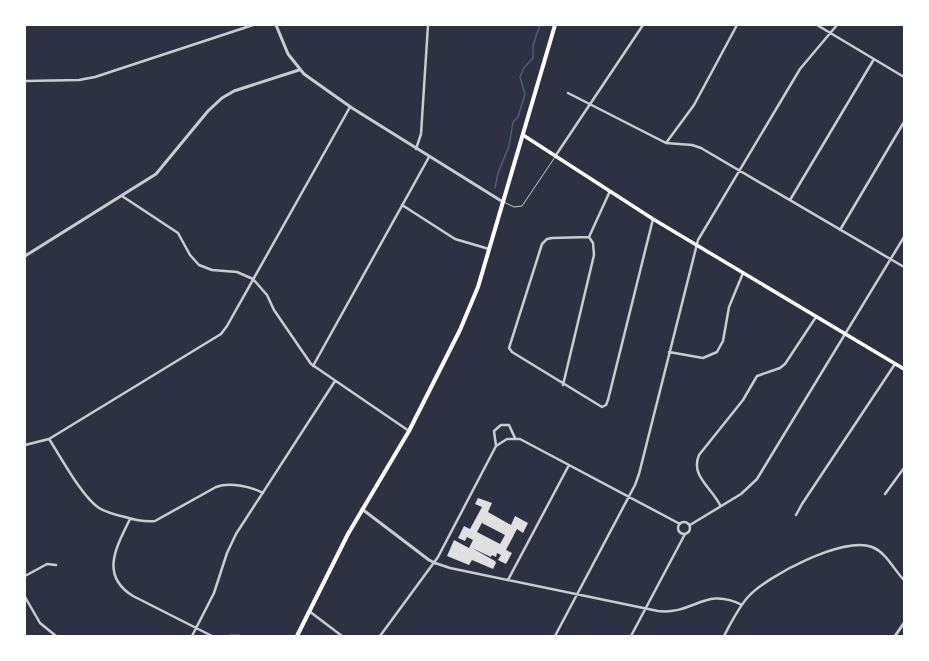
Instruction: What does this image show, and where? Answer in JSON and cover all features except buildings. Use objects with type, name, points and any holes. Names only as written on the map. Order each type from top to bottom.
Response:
[{"type":"main road","points":[[297,636],[348,534],[409,431],[468,314],[490,249],[555,25]]},
{"type":"main road","points":[[523,135],[653,219],[904,370]]},
{"type":"street","points":[[25,81],[79,80],[96,77],[253,25]]},
{"type":"street","points":[[276,25],[285,48],[299,70],[350,107],[503,202]]},
{"type":"street","points":[[416,149],[422,123],[428,25]]},
{"type":"street","points":[[556,156],[643,25]]},
{"type":"street","points":[[666,143],[694,105],[737,25]]},
{"type":"street","points":[[817,25],[904,77]]},
{"type":"street","points":[[555,636],[629,497],[643,463],[696,245],[800,69],[837,25]]},
{"type":"street","points":[[790,200],[874,59]]},
{"type":"street","points":[[25,256],[156,174],[208,111],[222,98],[234,91],[299,70]]},
{"type":"street","points":[[568,93],[666,143],[701,148],[904,267]]},
{"type":"street","points":[[25,445],[49,439],[221,334],[254,279],[350,107]]},
{"type":"street","points":[[840,230],[904,122]]},
{"type":"street","points":[[313,366],[429,157]]},
{"type":"street","points":[[589,237],[610,191]]},
{"type":"street","points":[[122,196],[178,233],[190,255],[199,265],[212,270],[237,272],[254,279],[267,295],[274,310],[313,366],[409,431]]},
{"type":"street","points":[[402,205],[455,238],[490,249]]},
{"type":"street","points":[[589,237],[552,238],[547,239],[542,244],[529,289],[510,341],[509,350],[596,406],[604,407],[608,400],[653,219]]},
{"type":"street","points":[[562,385],[594,255],[593,243],[589,237]]},
{"type":"street","points":[[632,636],[685,534],[690,530],[690,525],[720,505],[741,494],[757,479],[904,237]]},
{"type":"street","points":[[669,352],[702,358],[717,352],[723,341],[729,307],[743,272]]},
{"type":"street","points":[[720,505],[710,488],[698,473],[696,466],[699,455],[743,400],[757,376],[780,368],[786,364],[816,317]]},
{"type":"street","points":[[796,515],[895,364]]},
{"type":"street","points":[[192,636],[214,593],[231,543],[335,381]]},
{"type":"street","points":[[496,446],[494,431],[499,426],[509,425],[515,438]]},
{"type":"street","points":[[380,636],[435,563],[496,446],[503,440],[515,438],[680,524],[685,522],[690,525]]},
{"type":"street","points":[[49,439],[84,492],[96,506],[106,512],[130,519],[147,522],[155,521],[220,486],[237,485],[263,492]]},
{"type":"street","points":[[508,580],[569,465]]},
{"type":"street","points":[[885,494],[904,468]]},
{"type":"street","points":[[362,509],[435,563],[577,595],[662,612],[674,611],[718,598],[729,599],[742,605]]},
{"type":"street","points":[[130,519],[114,554],[114,573],[120,584],[133,596],[212,636]]},
{"type":"street","points":[[680,524],[679,530],[685,534]]},
{"type":"street","points":[[724,636],[742,605],[758,588],[778,574],[849,545],[862,545],[878,550],[904,580]]},
{"type":"street","points":[[25,576],[47,564],[56,565]]},
{"type":"street","points":[[25,597],[40,623],[56,636]]},
{"type":"street","points":[[309,611],[342,636]]},
{"type":"street","points":[[895,636],[904,623]]},
{"type":"street","points":[[230,636],[240,636]]},
{"type":"lane","points":[[503,202],[514,207],[522,206],[556,156]]},
{"type":"waterway","points":[[495,188],[498,173],[509,146],[513,122],[518,117],[525,94],[520,77],[524,68],[533,58],[533,45],[540,25]]}]
